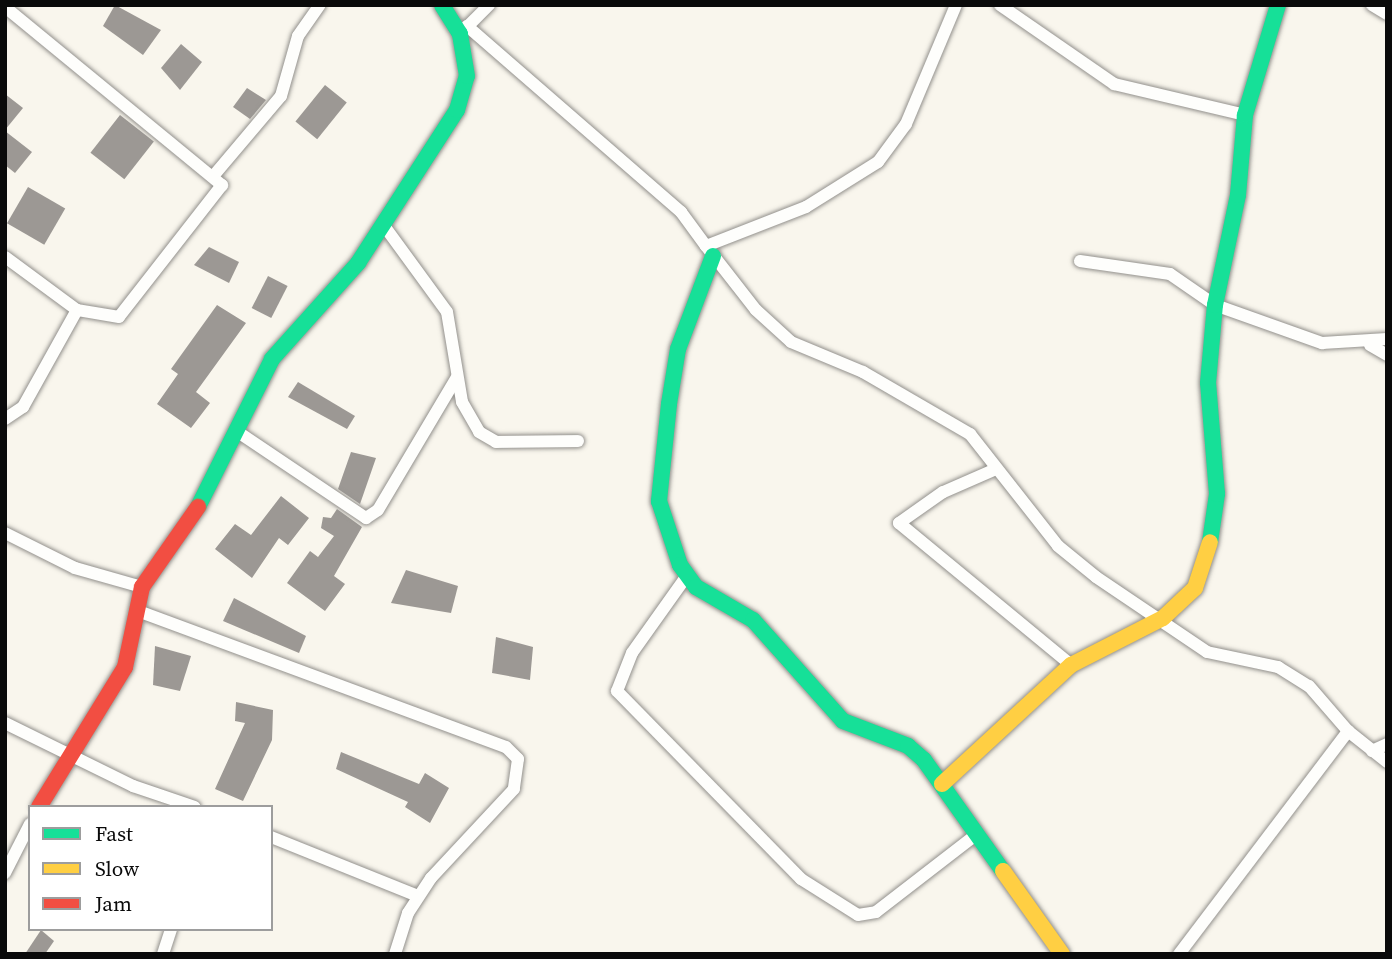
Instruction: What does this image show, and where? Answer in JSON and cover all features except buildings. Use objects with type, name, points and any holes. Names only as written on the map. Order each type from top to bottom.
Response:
[{"type":"street","points":[[215,174],[281,96],[298,36],[320,5]]},
{"type":"street","points":[[442,5],[463,30],[681,212],[709,251],[779,333],[952,421],[996,469],[1058,546],[1163,618],[1207,652],[1288,674],[1322,696],[1348,731],[1387,762]]},
{"type":"street","points":[[463,30],[489,5]]},
{"type":"street","points":[[956,5],[906,124],[878,162],[817,201],[709,251],[673,371],[659,501],[686,577],[753,620],[843,721],[908,746],[942,784],[1062,954]]},
{"type":"street","points":[[1000,5],[1114,84],[1245,115]]},
{"type":"street","points":[[942,784],[1071,665],[1163,618],[1195,587],[1215,528],[1208,383],[1215,305],[1238,195],[1245,115],[1278,5]]},
{"type":"street","points":[[1372,5],[1387,14]]},
{"type":"street","points":[[5,7],[215,174],[222,185],[128,311],[104,317],[77,310],[5,257]]},
{"type":"street","points":[[40,805],[125,667],[142,587],[214,485],[235,430],[272,359],[385,227],[463,94],[467,76],[463,30]]},
{"type":"street","points":[[385,227],[447,312],[457,377],[470,421],[488,438],[578,441]]},
{"type":"street","points":[[1080,261],[1170,274],[1215,305],[1322,344],[1370,345],[1387,339]]},
{"type":"street","points":[[5,419],[23,407],[77,310]]},
{"type":"street","points":[[1370,345],[1387,355]]},
{"type":"street","points":[[235,430],[366,518],[378,510],[457,377]]},
{"type":"street","points":[[996,469],[943,492],[900,523],[1071,665]]},
{"type":"street","points":[[5,533],[75,568],[142,587]]},
{"type":"street","points":[[686,577],[632,653],[617,691],[802,879],[858,915],[876,912],[976,834]]},
{"type":"street","points":[[138,611],[217,635],[511,751],[521,772],[514,789],[418,896],[395,954]]},
{"type":"street","points":[[5,723],[73,754],[132,786],[187,805]]},
{"type":"street","points":[[1179,954],[1348,731]]},
{"type":"street","points":[[1372,751],[1387,744]]},
{"type":"street","points":[[5,873],[28,828]]},
{"type":"street","points":[[273,838],[418,896]]},
{"type":"street","points":[[163,954],[170,931]]},
{"type":"traffic: fast","points":[[198,507],[272,359],[358,263],[457,110],[467,76],[460,34],[442,5]]},
{"type":"traffic: fast","points":[[1210,542],[1217,494],[1208,383],[1215,305],[1238,195],[1245,115],[1278,5]]},
{"type":"traffic: fast","points":[[713,256],[678,349],[669,404],[659,501],[680,565],[696,587],[753,620],[843,721],[908,746],[924,760],[1003,871]]},
{"type":"traffic: slow","points":[[942,784],[1071,665],[1163,618],[1195,588],[1210,542]]},
{"type":"traffic: slow","points":[[1003,871],[1062,954]]},
{"type":"traffic: jam","points":[[40,805],[125,667],[142,587],[198,507]]}]
